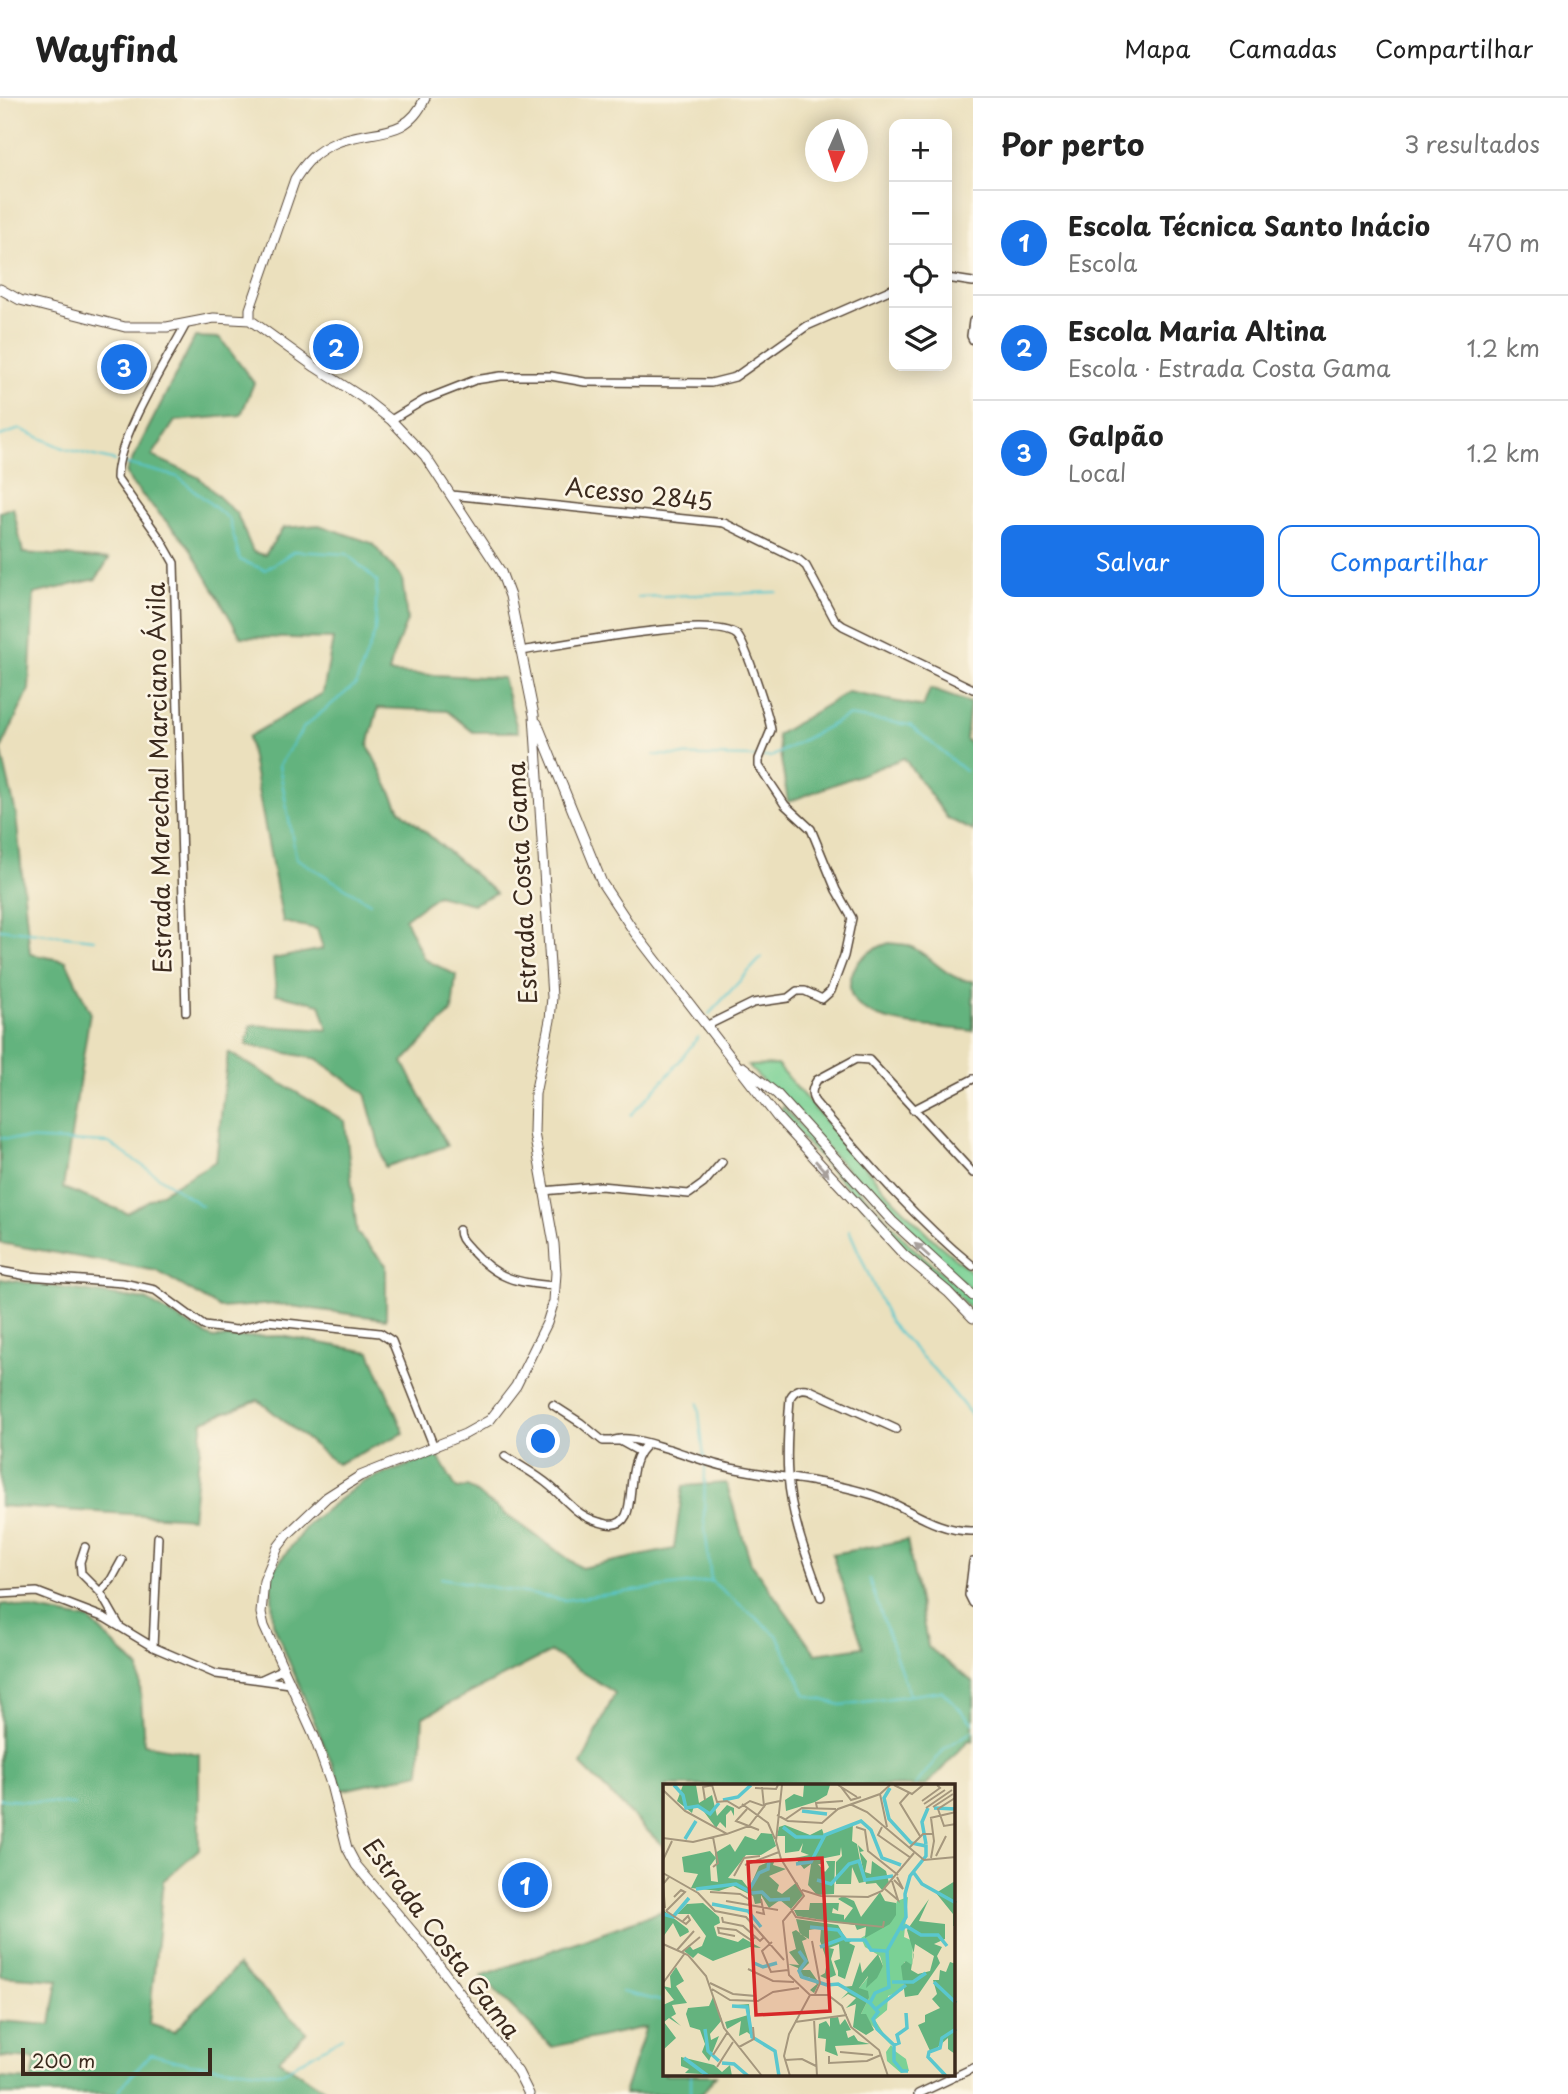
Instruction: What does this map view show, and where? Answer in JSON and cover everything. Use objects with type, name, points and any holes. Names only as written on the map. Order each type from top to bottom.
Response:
[{"type":"main road","points":[[0,289],[20,300],[113,325],[149,329],[214,318],[250,320],[250,309],[295,179],[307,160],[338,141],[404,125],[414,117],[425,98]]},
{"type":"main road","name":"Estrada Costa Gama","points":[[250,320],[314,367],[363,398],[391,420],[425,456],[501,572],[510,596],[534,715],[552,997],[533,1112],[535,1152],[554,1244],[555,1286],[547,1323],[516,1386],[490,1420],[465,1434],[360,1476],[302,1518],[278,1547],[264,1581],[261,1613],[264,1626],[314,1735],[330,1781],[346,1848],[356,1865],[428,1949],[517,2072],[528,2094]]},
{"type":"main road","points":[[534,715],[601,883],[635,933],[776,1117],[904,1255],[948,1292],[973,1318]]},
{"type":"main road","points":[[536,772],[556,772]]},
{"type":"main road","points":[[726,1052],[777,1094],[892,1221],[973,1296]]},
{"type":"street","points":[[952,279],[973,282]]},
{"type":"street","points":[[391,420],[424,400],[474,380],[501,376],[551,376],[585,382],[699,383],[735,377],[807,326],[889,290]]},
{"type":"street","points":[[973,321],[973,340]]},
{"type":"street","name":"Estrada Marechal Marciano Ávila","points":[[186,324],[128,434],[117,468],[117,478],[174,563],[186,1012]]},
{"type":"street","name":"Acesso 2845","points":[[451,495],[724,523],[806,566],[830,611],[843,626],[973,689]]},
{"type":"street","points":[[520,651],[687,627],[728,630],[741,640],[771,730],[759,766],[785,804],[811,830],[836,890],[850,911],[852,926],[844,957],[827,996],[817,998],[805,991],[797,991],[788,998],[753,1003],[706,1026]]},
{"type":"street","points":[[973,1173],[869,1060],[856,1059],[817,1080],[812,1092],[815,1102],[899,1198],[973,1266]]},
{"type":"street","points":[[913,1110],[973,1079]]},
{"type":"street","points":[[543,1191],[600,1186],[689,1194],[703,1184],[722,1162]]},
{"type":"street","points":[[459,1230],[462,1240],[485,1266],[497,1274],[555,1286]]},
{"type":"street","points":[[0,1271],[28,1276],[123,1283],[156,1291],[204,1325],[236,1331],[267,1321],[380,1333],[392,1341],[434,1447]]},
{"type":"street","points":[[821,1597],[801,1539],[788,1476],[790,1398],[800,1389],[810,1390],[896,1429]]},
{"type":"street","points":[[553,1405],[603,1441],[624,1443],[632,1450],[638,1451]]},
{"type":"street","points":[[612,1441],[622,1438],[734,1469],[788,1476],[869,1493],[938,1525],[973,1531]]},
{"type":"street","points":[[505,1456],[549,1485],[561,1499],[583,1516],[614,1525],[622,1522],[628,1514],[633,1465],[638,1451],[648,1444]]},
{"type":"street","points":[[153,1647],[158,1537]]},
{"type":"street","points":[[85,1546],[79,1566],[80,1573],[100,1592],[121,1627]]},
{"type":"street","points":[[100,1592],[111,1580],[122,1560]]},
{"type":"street","points":[[973,1562],[969,1595],[973,1603]]},
{"type":"street","points":[[0,1594],[37,1592],[106,1618],[153,1647],[216,1674],[290,1684]]},
{"type":"street","points":[[262,1679],[284,1669]]},
{"type":"street","points":[[956,2076],[973,2068]]},
{"type":"street","points":[[918,2094],[954,2077]]},
{"type":"green space","points":[[195,337],[220,338],[254,383],[241,415],[175,421],[152,456],[198,477],[237,514],[253,552],[265,555],[283,528],[319,525],[372,543],[402,578],[407,620],[389,673],[503,678],[518,732],[473,732],[447,711],[378,708],[368,746],[400,810],[496,893],[473,904],[437,895],[405,919],[424,959],[456,975],[452,1011],[403,1062],[447,1146],[385,1167],[365,1093],[317,1059],[246,1045],[251,1025],[328,1030],[320,1004],[276,994],[273,959],[323,949],[317,929],[283,922],[248,737],[323,693],[333,639],[241,637],[188,545],[132,484],[126,472]]},
{"type":"green space","points":[[13,507],[23,553],[109,559],[96,579],[34,594],[29,690],[1,749],[16,814],[30,954],[66,961],[90,1012],[63,1188],[127,1213],[216,1161],[228,1052],[345,1121],[357,1233],[386,1265],[386,1319],[276,1304],[220,1308],[157,1271],[0,1243],[0,512]]},
{"type":"green space","points":[[930,689],[970,703],[966,739],[973,747],[973,831],[947,818],[904,758],[788,802],[777,735],[848,692],[923,707]]},
{"type":"green space","points":[[889,943],[916,949],[946,972],[963,980],[973,981],[973,1031],[895,1022],[875,1016],[860,1007],[851,994],[853,970],[866,955]]},
{"type":"green space","points":[[777,1065],[890,1196],[937,1243],[973,1273],[973,1291],[921,1247],[748,1066]]},
{"type":"green space","points":[[783,1107],[911,1246],[973,1299],[973,1312],[954,1292],[913,1260],[781,1116]]},
{"type":"green space","points":[[0,1279],[146,1300],[212,1338],[282,1336],[370,1352],[404,1433],[337,1464],[258,1400],[203,1421],[192,1518],[0,1506]]},
{"type":"green space","points":[[437,1455],[457,1489],[468,1487],[581,1568],[674,1549],[683,1486],[726,1483],[751,1563],[816,1654],[863,1647],[832,1554],[907,1540],[928,1647],[973,1682],[973,1741],[969,1740],[928,1784],[663,1784],[663,1846],[581,1765],[615,1693],[551,1652],[423,1717],[420,1773],[343,1790],[273,1623],[271,1573],[309,1523],[362,1482]]},
{"type":"green space","points":[[0,1605],[90,1620],[139,1669],[144,1744],[199,1754],[199,1849],[163,1881],[149,2024],[174,2032],[238,1965],[307,2032],[278,2060],[332,2094],[0,2094],[0,2078],[32,2080],[36,2059],[0,2057],[0,2021],[51,2025],[58,1980],[0,1976]]},
{"type":"green space","points":[[663,1911],[663,2077],[715,2077],[702,2094],[624,2094],[646,2027],[552,2047],[481,1976]]},
{"type":"waterway","points":[[0,436],[20,429],[66,449],[115,461]]},
{"type":"waterway","points":[[120,462],[178,477],[229,519],[240,560],[265,570],[294,551],[347,554],[377,581],[375,632],[356,684],[304,727],[279,765],[296,858],[370,903]]},
{"type":"waterway","points":[[637,597],[777,592]]},
{"type":"waterway","points":[[763,757],[771,757],[848,716],[910,725],[965,771]]},
{"type":"waterway","points":[[654,755],[757,757]]},
{"type":"waterway","points":[[0,929],[94,939]]},
{"type":"waterway","points":[[709,1014],[762,957]]},
{"type":"waterway","points":[[631,1115],[671,1072],[698,1037]]},
{"type":"waterway","points":[[0,1138],[109,1143],[202,1206]]},
{"type":"waterway","points":[[849,1230],[890,1323],[937,1373],[973,1417]]},
{"type":"waterway","points":[[698,1403],[704,1458]]},
{"type":"waterway","points":[[705,1464],[704,1520],[711,1580]]},
{"type":"waterway","points":[[441,1578],[564,1600],[711,1581],[777,1635],[806,1695],[841,1705],[942,1691],[973,1723]]},
{"type":"waterway","points":[[869,1579],[909,1694]]},
{"type":"waterway","points":[[917,1784],[945,1748],[973,1731]]},
{"type":"waterway","points":[[0,1799],[75,1805]]},
{"type":"waterway","points":[[622,1992],[663,2002]]},
{"type":"waterway","points":[[118,2094],[151,2054],[190,2064],[282,2073],[342,2037]]},
{"type":"waterway","points":[[691,2077],[691,2094]]},
{"type":"place","name":"Escola Maria Altina","points":[[336,347]]},
{"type":"place","name":"Galpão","points":[[124,367]]},
{"type":"place","name":"Escola Técnica Santo Inácio","points":[[525,1885]]}]
